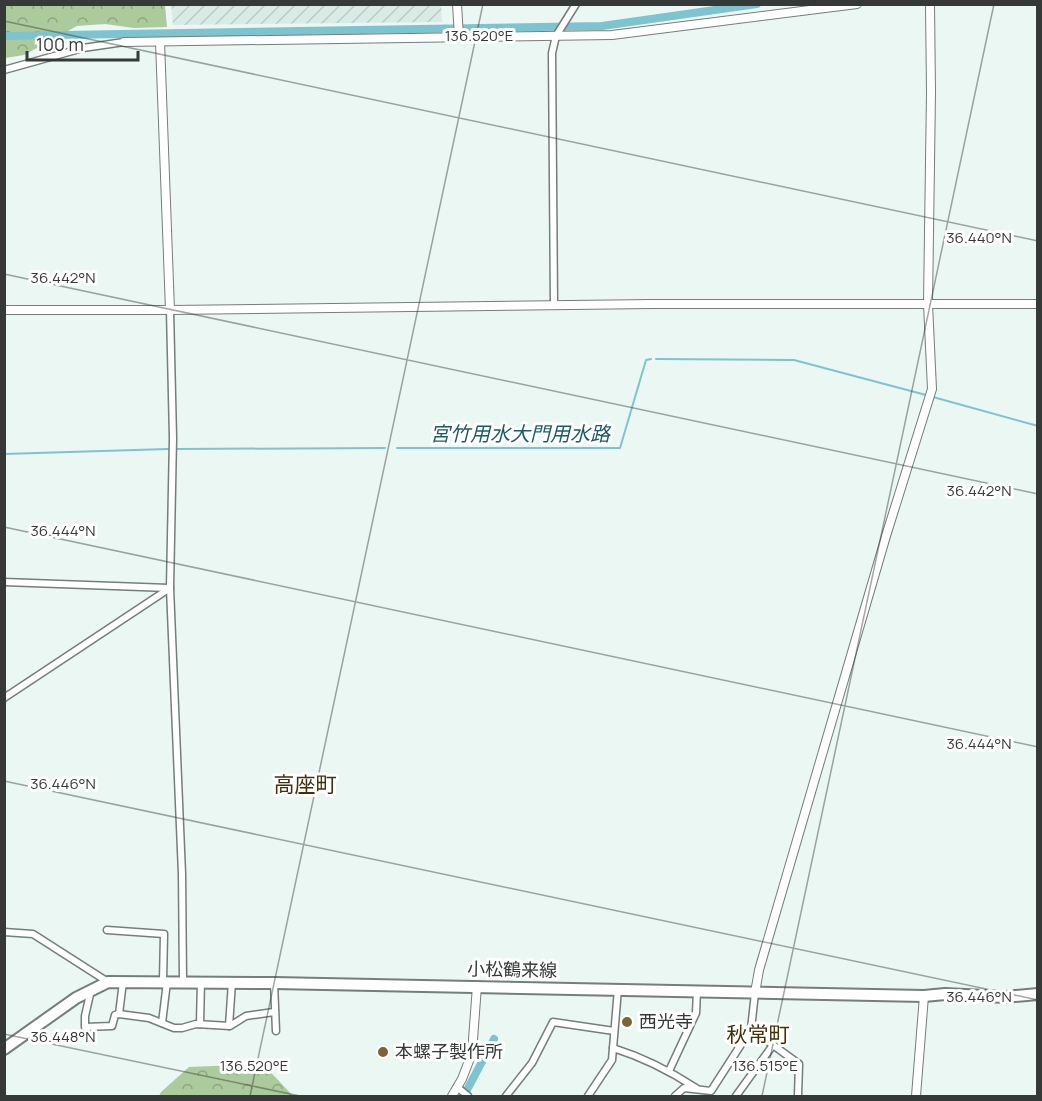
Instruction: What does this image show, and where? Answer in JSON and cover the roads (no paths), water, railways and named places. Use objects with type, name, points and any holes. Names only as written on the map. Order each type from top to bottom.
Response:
[{"type":"main road","name":"小松鶴来線","points":[[4,1049],[91,989],[108,982],[274,982],[754,993],[924,996],[945,994],[1005,998],[1038,994]]},
{"type":"street","points":[[457,4],[458,31]]},
{"type":"street","points":[[554,305],[552,53],[557,34],[576,4]]},
{"type":"street","points":[[4,70],[83,48],[124,42],[458,31],[612,35],[857,4]]},
{"type":"street","points":[[675,1096],[684,1088],[711,1091],[751,1029],[754,993],[759,970],[886,536],[932,389],[928,304],[930,4]]},
{"type":"street","points":[[160,42],[170,310],[173,438],[170,588],[182,874],[183,981]]},
{"type":"street","points":[[4,310],[554,305],[1038,304]]},
{"type":"street","points":[[4,582],[170,588]]},
{"type":"street","points":[[4,698],[170,588]]},
{"type":"street","points":[[107,930],[164,934],[165,981],[162,1023]]},
{"type":"street","points":[[4,932],[33,934],[108,982]]},
{"type":"street","points":[[200,1024],[201,981]]},
{"type":"street","points":[[119,1014],[123,982]]},
{"type":"street","points":[[229,1026],[232,982]]},
{"type":"street","points":[[274,982],[276,1031]]},
{"type":"street","points":[[452,1096],[472,1053],[477,986]]},
{"type":"street","points":[[91,989],[85,1027],[112,1026],[115,1015],[119,1014],[149,1018],[174,1028],[200,1024],[229,1026],[246,1016],[274,1012]]},
{"type":"street","points":[[588,1096],[612,1060],[618,989]]},
{"type":"street","points":[[669,1071],[696,1013],[697,991]]},
{"type":"street","points":[[916,1096],[924,996]]},
{"type":"street","points":[[506,1096],[532,1063],[553,1022],[614,1031]]},
{"type":"street","points":[[751,1029],[799,1064],[798,1096]]},
{"type":"street","points":[[736,1096],[773,1045]]},
{"type":"street","points":[[613,1048],[636,1055],[669,1071],[699,1090]]},
{"type":"street","points":[[457,1087],[468,1096]]},
{"type":"waterway","points":[[4,36],[602,26],[757,4]]},
{"type":"waterway","name":"宮竹用水大門用水路","points":[[397,448],[620,448],[646,360],[651,359]]},
{"type":"waterway","name":"宮竹用水大門用水路","points":[[656,359],[794,360],[926,395]]},
{"type":"waterway","name":"宮竹用水大門用水路","points":[[933,397],[1038,426]]},
{"type":"waterway","name":"宮竹用水大門用水路","points":[[177,449],[385,448]]},
{"type":"waterway","name":"宮竹用水大門用水路","points":[[4,454],[168,449]]},
{"type":"waterway","points":[[467,1090],[494,1039]]},
{"type":"place","name":"西光寺","points":[[627,1022]]},
{"type":"place","name":"本螺子製作所","points":[[383,1052]]},
{"type":"district","name":"高座町","points":[[305,785]]},
{"type":"district","name":"秋常町","points":[[758,1035]]}]
